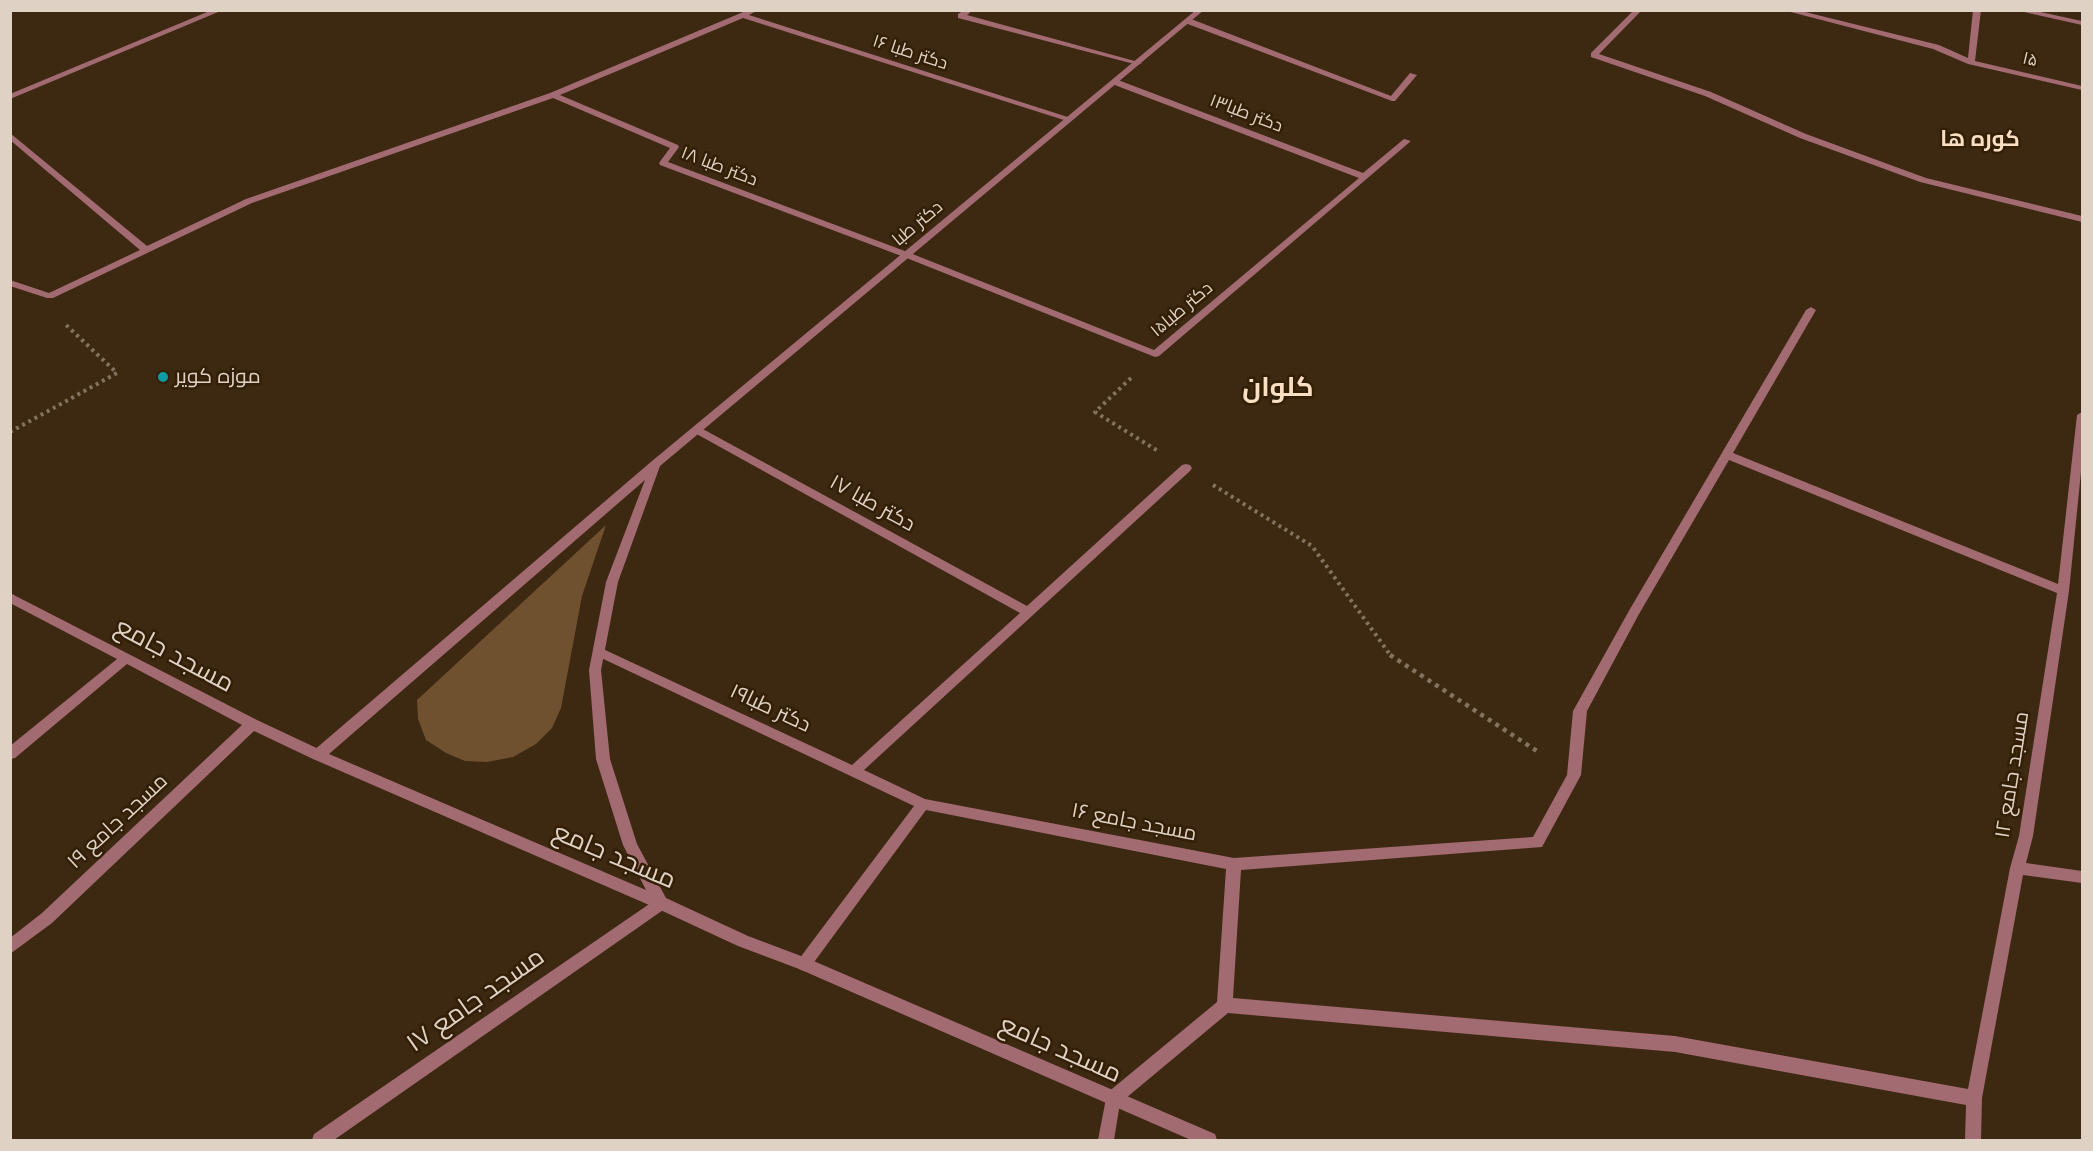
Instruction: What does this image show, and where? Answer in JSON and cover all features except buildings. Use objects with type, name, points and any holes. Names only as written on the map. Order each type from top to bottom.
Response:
[{"type":"street","points":[[10,97],[220,10]]},
{"type":"street","points":[[10,283],[50,296],[249,201],[553,95],[755,10]]},
{"type":"street","points":[[970,10],[961,16],[1138,63]]},
{"type":"street","name":"دکتر طبا","points":[[318,756],[656,464],[1201,10]]},
{"type":"street","points":[[1639,10],[1594,55],[1708,94],[1803,136],[1923,180],[2082,219]]},
{"type":"street","name":"۱۵","points":[[1786,10],[1936,46],[1971,62],[2082,87]]},
{"type":"street","points":[[1971,62],[1977,10]]},
{"type":"street","points":[[2018,10],[2082,23]]},
{"type":"street","name":"دکتر طبا ۱۶","points":[[741,15],[1070,119]]},
{"type":"street","points":[[1188,21],[1392,99],[1413,75]]},
{"type":"street","name":"دکتر طبا۱۳","points":[[1115,82],[1365,177]]},
{"type":"street","name":"دکتر طبا ۱۸","points":[[553,95],[675,147],[663,163],[907,255]]},
{"type":"street","points":[[10,135],[146,249]]},
{"type":"street","name":"دکتر طبا۱۵","points":[[907,255],[1155,354],[1407,141]]},
{"type":"street","points":[[1574,775],[1580,711],[1634,612],[1811,310]]},
{"type":"street","name":"مسجد جامع ۱۲","points":[[1973,1140],[1974,1098],[2017,868],[2026,836],[2063,591],[2082,415]]},
{"type":"street","name":"دکتر طبا ۱۷","points":[[698,430],[1029,612]]},
{"type":"street","points":[[1728,455],[2063,591]]},
{"type":"street","points":[[656,464],[612,582],[595,670],[603,759],[630,845],[661,903]]},
{"type":"street","points":[[854,771],[1186,468]]},
{"type":"street","name":"مسجد جامع","points":[[10,597],[252,724],[318,756],[1209,1140]]},
{"type":"street","name":"دکتر طبا۱۹","points":[[599,652],[922,804]]},
{"type":"street","points":[[10,754],[126,658]]},
{"type":"street","name":"مسجد جامع ۱۹","points":[[10,947],[47,918],[252,724]]},
{"type":"street","name":"مسجد جامع ۱۶","points":[[922,804],[1234,864],[1537,843],[1574,775]]},
{"type":"street","points":[[804,964],[922,804]]},
{"type":"street","points":[[1225,1005],[1234,864]]},
{"type":"street","points":[[2017,868],[2082,877]]},
{"type":"street","name":"مسجد جامع ۱۷","points":[[320,1140],[661,903]]},
{"type":"street","points":[[1106,1140],[1113,1099],[1225,1005],[1675,1044],[1974,1098]]},
{"type":"path","points":[[10,432],[117,373],[62,322]]},
{"type":"path","points":[[1155,354],[1095,412],[1312,546],[1392,658],[1574,775]]},
{"type":"shaded area","points":[[606,525],[582,596],[561,708],[552,728],[536,744],[513,757],[487,762],[465,761],[446,753],[426,740],[418,719],[417,700]]},
{"type":"place","name":"موزه کویر","points":[[163,377]]},
{"type":"district","name":"کوره ها","points":[[1980,140]]},
{"type":"district","name":"کلوان","points":[[1278,389]]}]
